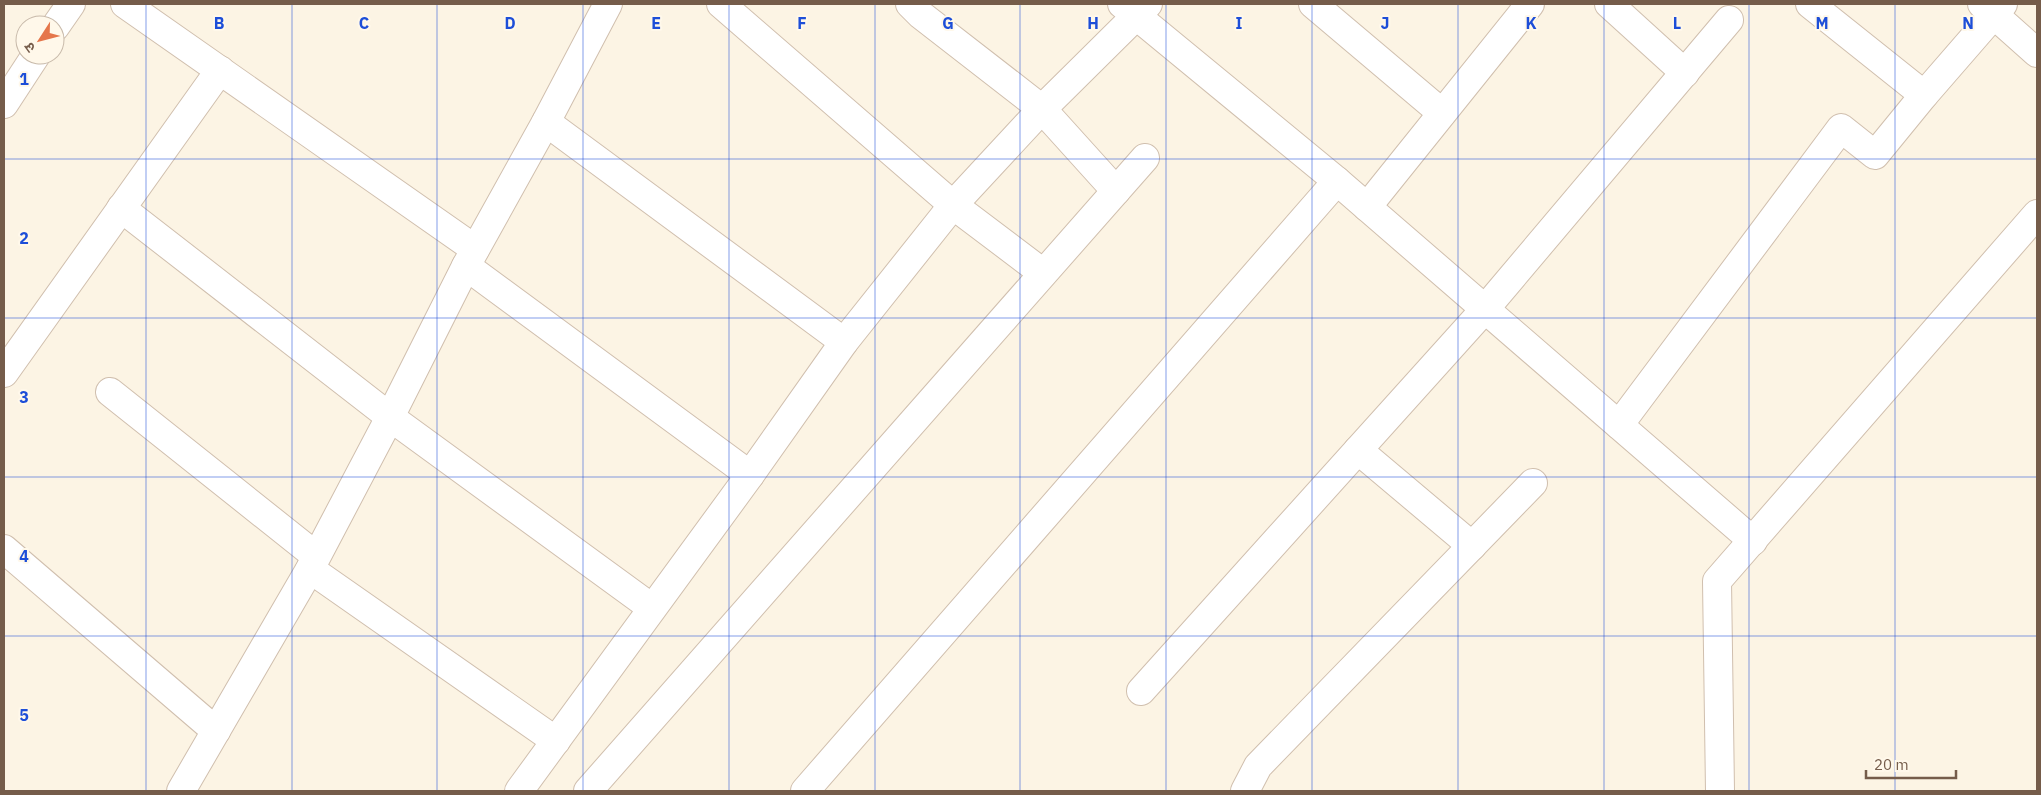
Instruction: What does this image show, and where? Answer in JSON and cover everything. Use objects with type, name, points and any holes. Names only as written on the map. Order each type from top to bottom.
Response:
[{"type":"street","points":[[63,15],[71,4]]},
{"type":"street","points":[[125,4],[220,70],[470,258],[750,475]]},
{"type":"street","points":[[181,791],[313,563],[390,417],[470,258],[546,122],[608,4]]},
{"type":"street","points":[[721,4],[953,205],[1043,273]]},
{"type":"street","points":[[910,4],[921,15],[1042,109],[1116,191]]},
{"type":"street","points":[[1313,4],[1442,114]]},
{"type":"street","points":[[1367,207],[1530,4]]},
{"type":"street","points":[[1609,4],[1685,73]]},
{"type":"street","points":[[1810,4],[1924,95]]},
{"type":"street","points":[[1619,425],[1841,128],[1875,154],[1993,7],[2037,53]]},
{"type":"street","points":[[519,791],[750,475],[844,342],[953,205],[1136,8],[1752,541]]},
{"type":"street","points":[[1141,691],[1485,309],[1729,20]]},
{"type":"street","points":[[4,104],[29,65]]},
{"type":"street","points":[[4,373],[220,70]]},
{"type":"street","points":[[546,122],[844,342]]},
{"type":"street","points":[[588,791],[1144,158]]},
{"type":"street","points":[[805,791],[1337,181]]},
{"type":"street","points":[[121,208],[390,417],[652,608]]},
{"type":"street","points":[[1720,791],[1717,581],[2037,214]]},
{"type":"street","points":[[110,392],[313,563],[556,741]]},
{"type":"street","points":[[1358,450],[1472,546]]},
{"type":"street","points":[[1245,791],[1258,766],[1532,483]]},
{"type":"street","points":[[4,549],[216,731]]}]
